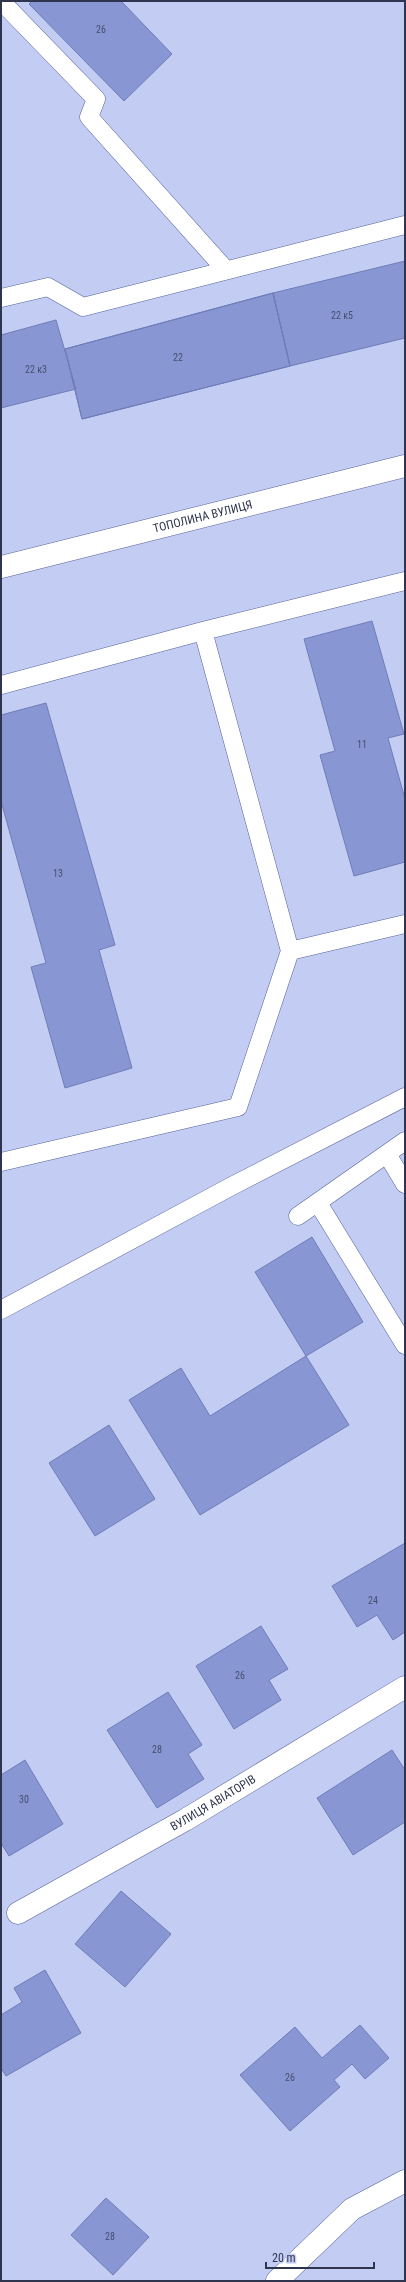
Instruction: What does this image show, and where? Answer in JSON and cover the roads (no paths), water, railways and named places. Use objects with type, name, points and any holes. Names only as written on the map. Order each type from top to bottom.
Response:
[{"type":"street","name":"ТОПОЛИНА ВУЛИЦЯ","points":[[1,567],[405,466]]},
{"type":"street","name":"ВУЛИЦЯ АВІАТОРІВ","points":[[18,1913],[185,1820],[405,1688]]},
{"type":"street","points":[[276,2281],[352,2209],[405,2181]]},
{"type":"lane","points":[[1,1],[96,99],[89,118],[225,269]]},
{"type":"lane","points":[[1,298],[48,286],[83,307],[225,269],[405,225]]},
{"type":"lane","points":[[1,685],[203,631],[405,581]]},
{"type":"lane","points":[[1,1162],[238,1107],[290,951],[203,631]]},
{"type":"lane","points":[[290,951],[405,924]]},
{"type":"lane","points":[[1,1310],[223,1191],[404,1099]]},
{"type":"lane","points":[[298,1216],[405,1141]]},
{"type":"lane","points":[[387,1154],[405,1184]]},
{"type":"lane","points":[[318,1203],[405,1346]]}]
